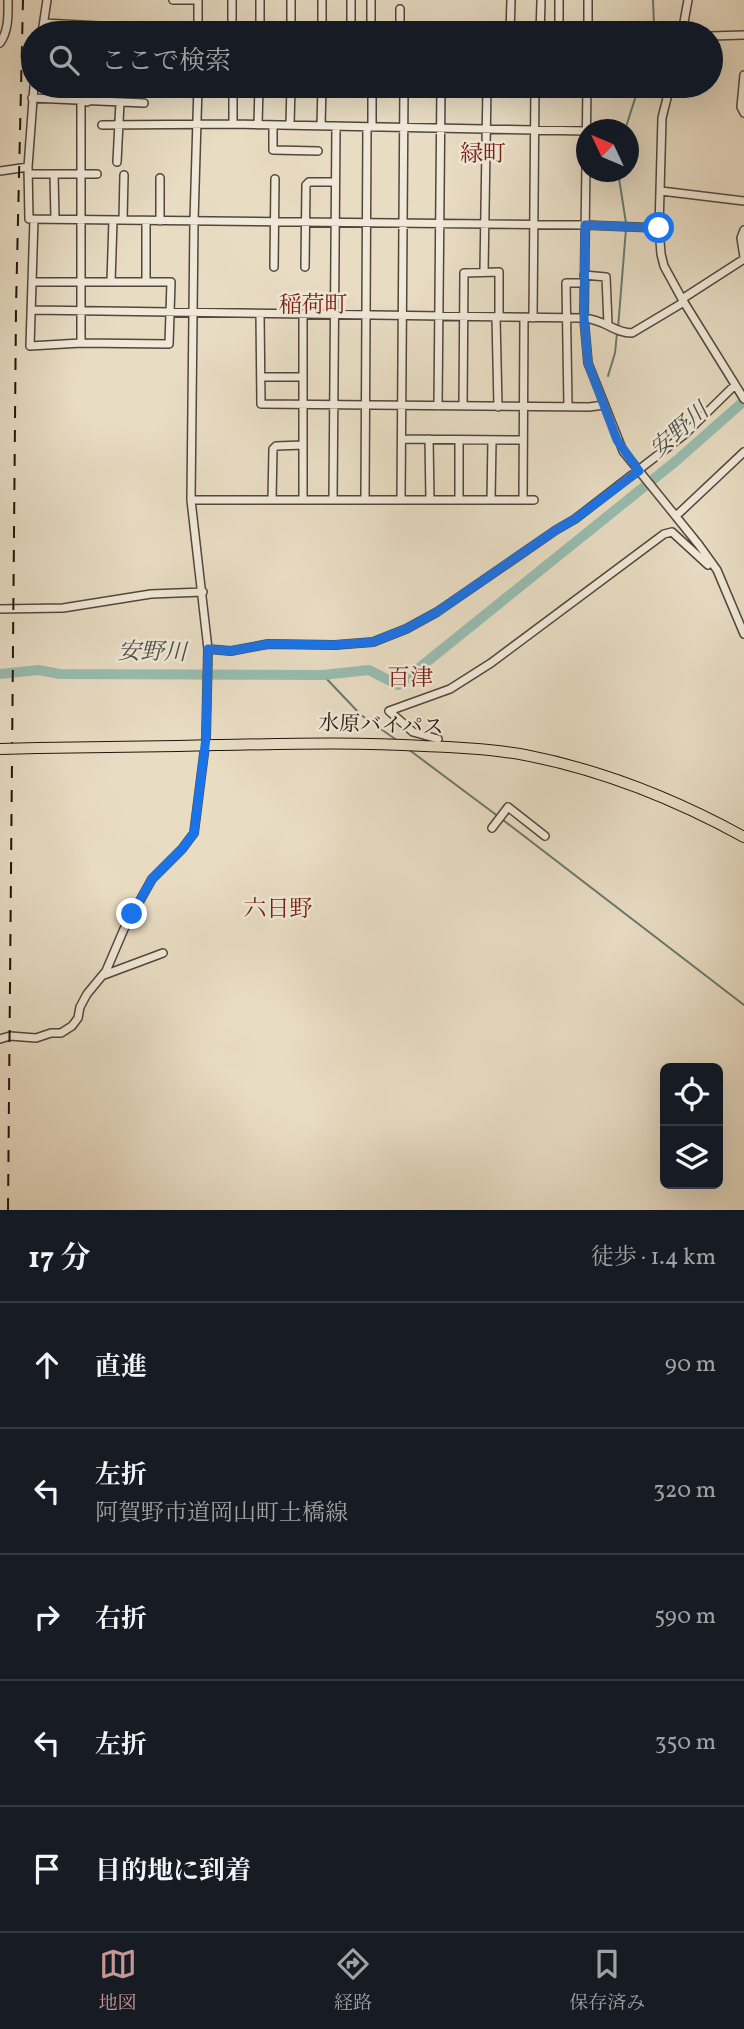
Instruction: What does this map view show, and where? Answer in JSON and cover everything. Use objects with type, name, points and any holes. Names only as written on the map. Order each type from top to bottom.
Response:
[{"type":"highway","name":"水原バイパス","points":[[0,749],[325,743],[461,748],[523,755],[588,770],[661,797],[712,819],[744,837]]},
{"type":"street","points":[[0,43],[5,36],[8,20],[8,0]]},
{"type":"street","points":[[44,21],[47,0]]},
{"type":"street","points":[[173,0],[198,0],[198,21]]},
{"type":"street","points":[[231,21],[232,0]]},
{"type":"street","points":[[260,0],[260,21]]},
{"type":"street","points":[[291,0],[291,21]]},
{"type":"street","points":[[322,0],[322,21]]},
{"type":"street","points":[[351,0],[351,21]]},
{"type":"street","points":[[371,0],[372,21]]},
{"type":"street","points":[[510,21],[511,0]]},
{"type":"street","points":[[559,0],[559,21]]},
{"type":"street","points":[[588,0],[588,21]]},
{"type":"street","points":[[685,21],[688,0]]},
{"type":"street","points":[[540,21],[541,2]]},
{"type":"street","points":[[400,9],[400,21]]},
{"type":"street","points":[[723,36],[744,35]]},
{"type":"street","points":[[744,75],[741,97],[744,113]]},
{"type":"street","points":[[144,103],[32,98],[28,170],[29,219],[659,228]]},
{"type":"street","points":[[81,343],[85,98]]},
{"type":"street","points":[[0,1039],[10,1036],[36,1038],[61,1033],[72,1027],[87,994],[104,975],[124,929],[152,879],[182,849],[194,830],[203,772],[208,653],[191,500],[198,98]]},
{"type":"street","points":[[233,98],[233,124]]},
{"type":"street","points":[[258,98],[258,125]]},
{"type":"street","points":[[290,125],[291,98]]},
{"type":"street","points":[[321,126],[322,98]]},
{"type":"street","points":[[365,500],[367,223],[371,98]]},
{"type":"street","points":[[401,500],[404,98]]},
{"type":"street","points":[[438,406],[440,98]]},
{"type":"street","points":[[484,272],[487,98]]},
{"type":"street","points":[[533,318],[535,98]]},
{"type":"street","points":[[586,119],[587,98]]},
{"type":"street","points":[[667,98],[662,118],[659,228],[664,266],[744,399]]},
{"type":"street","points":[[117,162],[120,103]]},
{"type":"street","points":[[102,125],[233,124],[576,131]]},
{"type":"street","points":[[272,125],[273,150],[318,151]]},
{"type":"street","points":[[333,500],[336,126]]},
{"type":"street","points":[[0,170],[97,174]]},
{"type":"street","points":[[54,174],[55,219]]},
{"type":"street","points":[[123,220],[124,175]]},
{"type":"street","points":[[160,178],[160,221]]},
{"type":"street","points":[[274,267],[275,179]]},
{"type":"street","points":[[305,267],[306,185],[309,182],[335,182]]},
{"type":"street","points":[[585,182],[584,318],[588,363],[622,451],[717,570],[744,634]]},
{"type":"street","points":[[661,191],[744,201]]},
{"type":"street","points":[[33,282],[172,282],[169,345],[81,343],[30,346],[34,219]]},
{"type":"street","points":[[111,282],[113,220]]},
{"type":"street","points":[[146,221],[146,282]]},
{"type":"street","points":[[33,310],[584,318],[599,319],[624,333],[632,333],[744,258],[741,238],[744,230]]},
{"type":"street","points":[[463,406],[464,273],[499,272],[498,407]]},
{"type":"street","points":[[568,407],[566,283],[607,277],[608,324]]},
{"type":"street","points":[[260,313],[261,404],[498,407],[604,405]]},
{"type":"street","points":[[303,314],[303,500]]},
{"type":"street","points":[[523,500],[524,317]]},
{"type":"street","points":[[261,377],[303,377]]},
{"type":"street","points":[[208,653],[268,644],[373,642],[406,629],[443,608],[641,474],[736,386]]},
{"type":"street","points":[[402,439],[523,440]]},
{"type":"street","points":[[429,439],[430,500]]},
{"type":"street","points":[[459,440],[459,500]]},
{"type":"street","points":[[491,500],[492,440]]},
{"type":"street","points":[[272,500],[273,449],[276,446],[303,445]]},
{"type":"street","points":[[673,514],[744,453]]},
{"type":"street","points":[[191,500],[534,500]]},
{"type":"street","points":[[438,739],[413,732],[389,711],[450,689],[491,663],[664,534],[672,532],[708,565]]},
{"type":"street","points":[[0,609],[63,608],[151,594],[203,592]]},
{"type":"street","points":[[492,828],[508,807],[545,836]]},
{"type":"street","points":[[104,975],[163,953]]},
{"type":"waterway","points":[[653,0],[654,21]]},
{"type":"waterway","points":[[628,119],[635,98]]},
{"type":"waterway","points":[[620,182],[626,223]]},
{"type":"waterway","points":[[618,328],[626,229]]},
{"type":"waterway","points":[[608,376],[615,353],[617,333]]},
{"type":"waterway","name":"安野川","points":[[0,674],[38,670],[60,674],[323,675],[369,670],[398,685],[676,461],[744,401]]},
{"type":"waterway","points":[[323,675],[361,715],[398,741]]},
{"type":"waterway","points":[[408,749],[499,817]]},
{"type":"waterway","points":[[503,820],[744,1005]]},
{"type":"railway","points":[[23,0],[23,21]]},
{"type":"railway","points":[[8,1210],[16,308],[21,88]]},
{"type":"district","name":"緑町","points":[[483,155]]},
{"type":"district","name":"稲荷町","points":[[313,306]]},
{"type":"district","name":"百津","points":[[410,679]]},
{"type":"district","name":"六日野","points":[[278,910]]},
{"type":"route","points":[[132,914],[152,879],[194,833],[206,738],[208,649],[231,651],[268,644],[355,644],[373,642],[406,629],[450,604],[529,551],[639,471],[622,451],[588,363],[584,318],[585,225],[659,228]]}]
